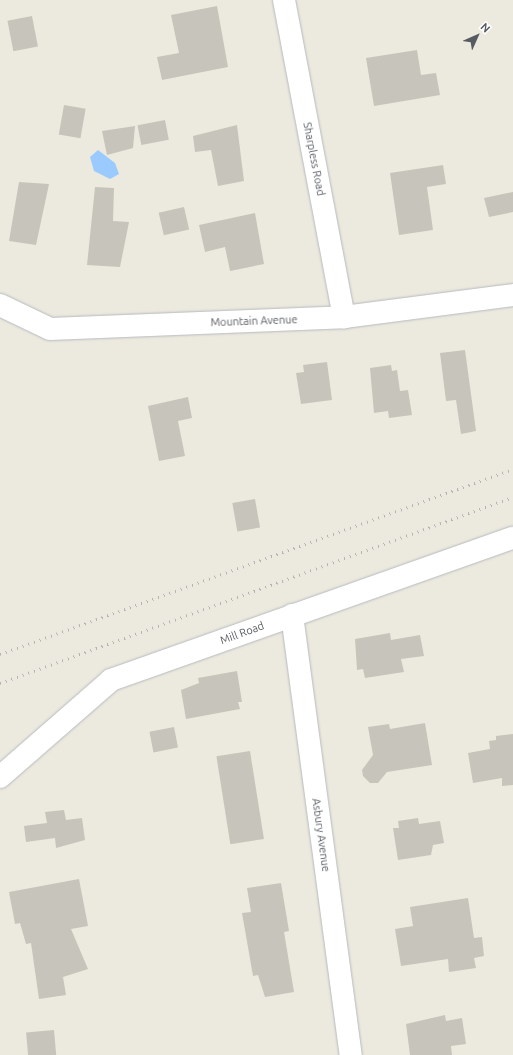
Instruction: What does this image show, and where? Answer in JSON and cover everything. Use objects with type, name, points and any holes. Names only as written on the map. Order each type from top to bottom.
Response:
[{"type":"street","name":"Sharpless Road","points":[[284,0],[344,318]]},
{"type":"street","name":"Mountain Avenue","points":[[0,305],[50,329],[344,318],[513,295]]},
{"type":"street","name":"Mill Road","points":[[0,777],[111,680],[513,538]]},
{"type":"street","name":"Asbury Avenue","points":[[292,615],[351,1055]]},
{"type":"water","points":[[98,150],[115,163],[119,174],[110,179],[94,171],[90,157]]},
{"type":"building","points":[[217,6],[228,67],[162,80],[157,57],[179,53],[171,15]]},
{"type":"building","points":[[32,16],[38,46],[13,51],[7,21]]},
{"type":"building","points":[[417,50],[421,75],[436,73],[440,95],[374,106],[366,58]]},
{"type":"building","points":[[64,105],[86,109],[80,138],[59,135]]},
{"type":"building","points":[[165,120],[169,140],[141,145],[138,125]]},
{"type":"building","points":[[237,125],[244,181],[218,186],[211,150],[195,152],[193,136]]},
{"type":"building","points":[[135,126],[133,148],[107,155],[102,131]]},
{"type":"building","points":[[443,165],[446,184],[427,187],[433,230],[399,235],[390,173]]},
{"type":"building","points":[[19,182],[49,184],[36,245],[9,241]]},
{"type":"building","points":[[95,187],[114,188],[113,221],[129,222],[120,267],[87,265]]},
{"type":"building","points":[[513,192],[513,212],[489,217],[484,198]]},
{"type":"building","points":[[184,207],[189,229],[164,235],[159,213]]},
{"type":"building","points":[[255,213],[264,264],[230,271],[225,247],[205,252],[199,225]]},
{"type":"building","points":[[465,350],[476,431],[461,434],[456,400],[446,401],[440,353]]},
{"type":"building","points":[[327,362],[332,400],[301,404],[296,373],[304,372],[303,365]]},
{"type":"building","points":[[391,365],[392,371],[397,370],[400,391],[408,390],[412,415],[389,418],[388,411],[374,413],[370,368]]},
{"type":"building","points":[[188,397],[192,418],[178,421],[185,456],[159,461],[148,406]]},
{"type":"building","points":[[255,499],[260,528],[237,532],[232,503]]},
{"type":"building","points":[[390,633],[391,640],[420,635],[424,656],[401,659],[404,672],[365,678],[363,669],[357,670],[355,639]]},
{"type":"building","points":[[237,671],[242,702],[238,702],[240,709],[186,719],[181,690],[199,683],[198,678]]},
{"type":"building","points":[[425,723],[432,765],[387,772],[378,783],[370,783],[363,776],[362,770],[373,755],[368,727],[389,724],[390,729]]},
{"type":"building","points":[[174,727],[178,748],[153,752],[149,732]]},
{"type":"building","points":[[513,734],[513,785],[502,786],[502,778],[473,783],[468,753],[490,749],[489,741],[496,740],[496,736]]},
{"type":"building","points":[[250,751],[264,839],[230,844],[216,756]]},
{"type":"building","points":[[64,810],[66,820],[82,818],[85,840],[56,848],[55,838],[26,842],[24,826],[47,823],[45,812]]},
{"type":"building","points":[[418,818],[419,824],[440,821],[444,843],[433,845],[431,855],[398,860],[393,828],[399,828],[398,821]]},
{"type":"building","points":[[79,879],[88,926],[71,929],[88,969],[63,977],[66,995],[39,999],[31,943],[26,944],[20,923],[15,924],[9,892]]},
{"type":"building","points":[[281,883],[289,931],[284,932],[294,992],[265,997],[258,975],[253,976],[242,913],[251,912],[247,888]]},
{"type":"building","points":[[468,898],[474,938],[482,937],[484,956],[474,958],[476,968],[449,972],[448,959],[401,966],[395,929],[413,926],[410,907]]},
{"type":"building","points":[[445,1015],[446,1021],[462,1018],[466,1044],[451,1046],[452,1055],[410,1055],[406,1024]]},
{"type":"building","points":[[54,1030],[56,1055],[28,1055],[26,1032]]},
{"type":"railway","points":[[0,654],[513,469]]},
{"type":"railway","points":[[0,683],[513,497]]}]
